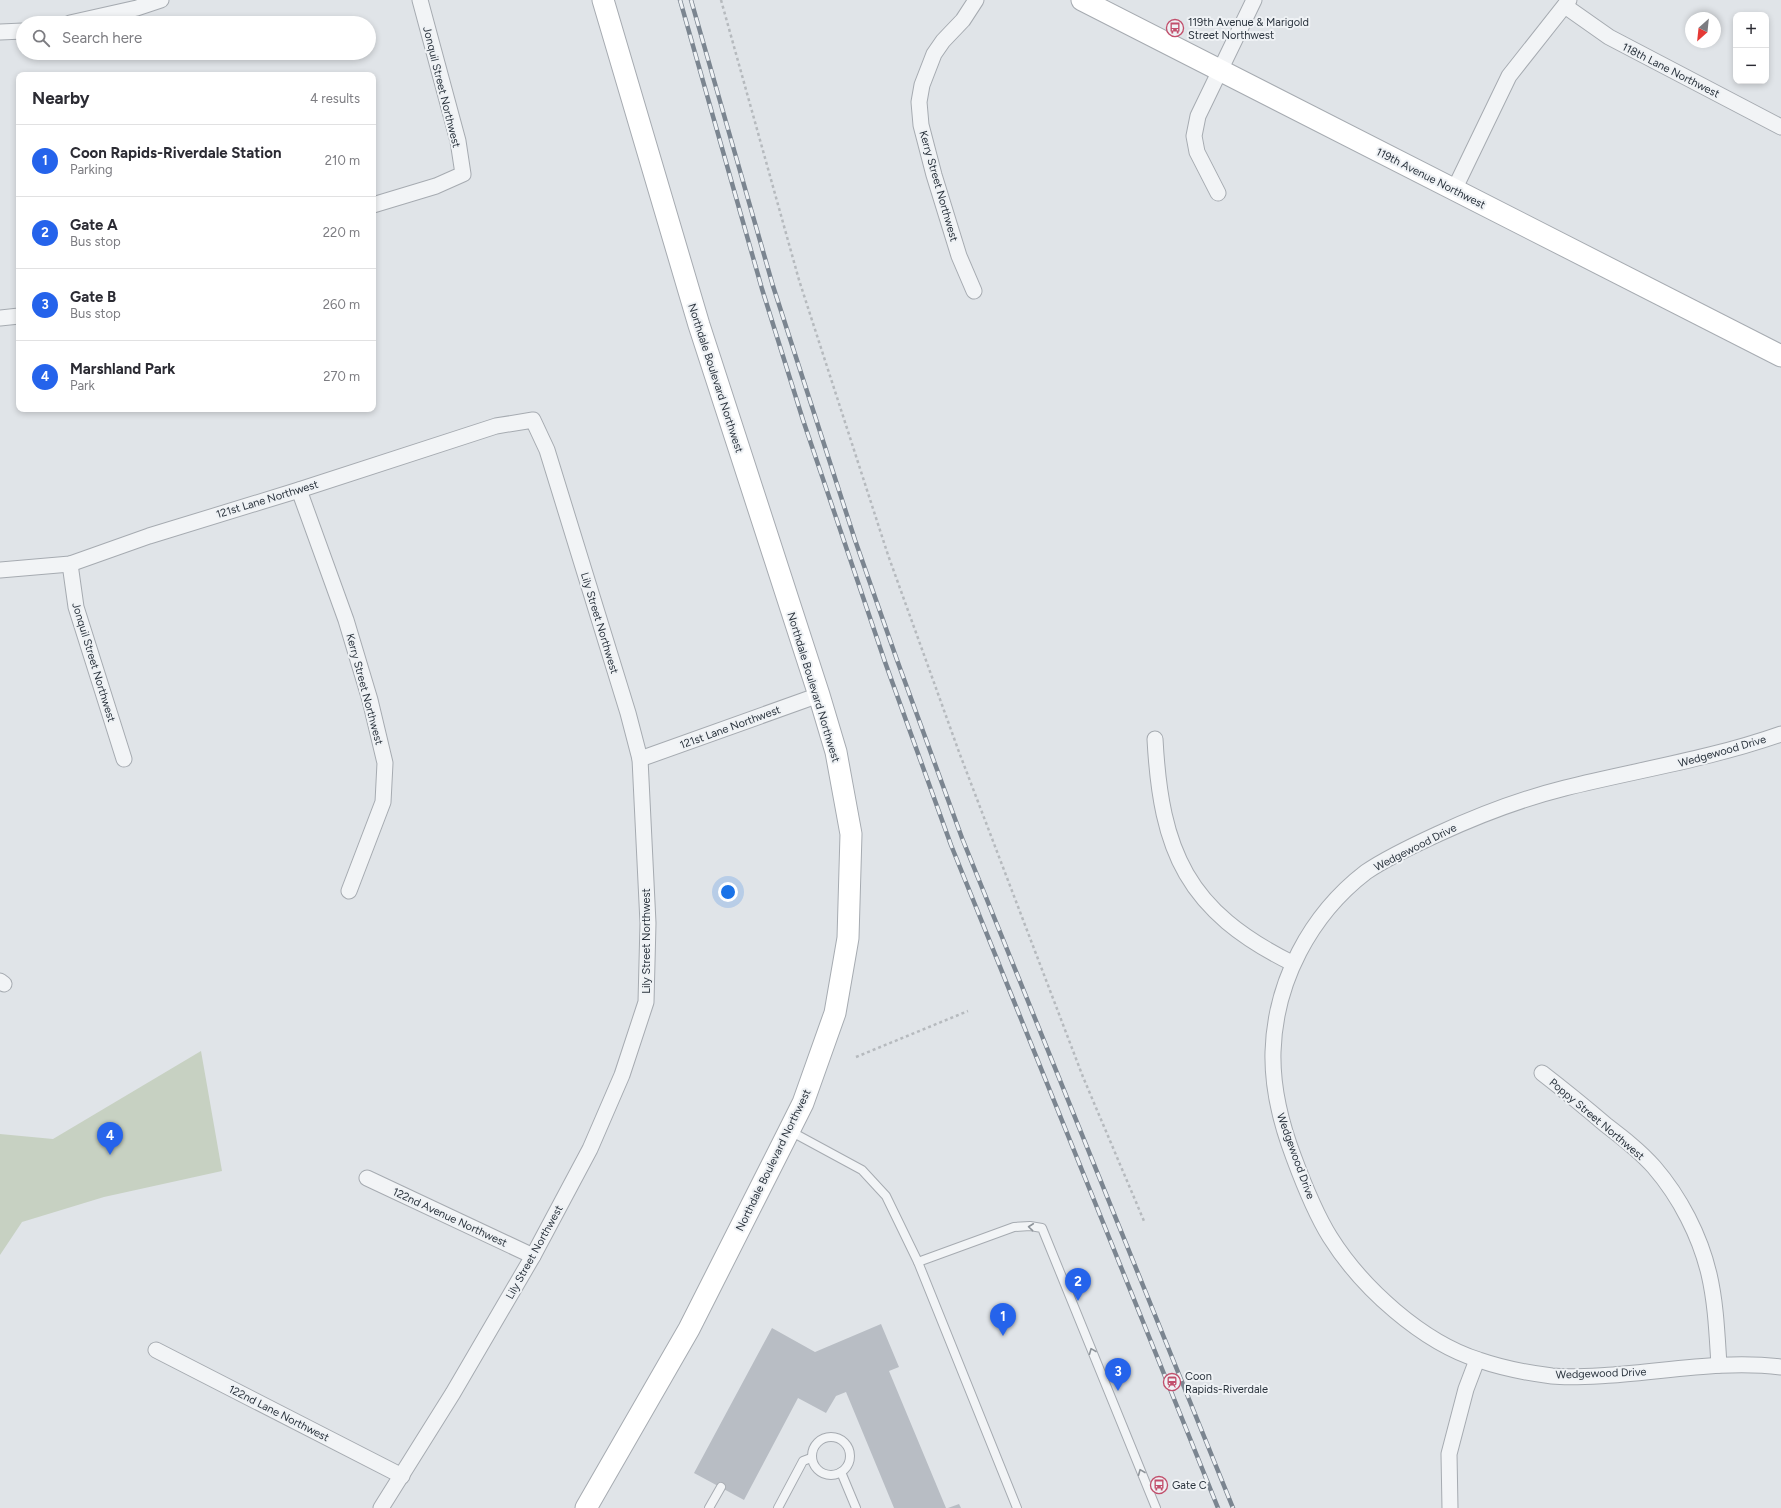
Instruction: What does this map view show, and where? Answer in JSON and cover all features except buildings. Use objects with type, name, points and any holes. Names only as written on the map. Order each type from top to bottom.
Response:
[{"type":"street","points":[[101,16],[137,8],[161,0]]},
{"type":"street","name":"Jonquil Street Northwest","points":[[376,204],[436,186],[463,174],[458,141],[420,0]]},
{"type":"street","name":"Northdale Boulevard Northwest","points":[[586,1508],[689,1329],[803,1103],[835,1013],[848,938],[851,834],[836,752],[819,695],[699,325],[603,0]]},
{"type":"street","name":"Kerry Street Northwest","points":[[974,290],[959,256],[934,176],[921,124],[919,102],[922,85],[934,54],[943,41],[963,20],[976,0]]},
{"type":"street","name":"119th Avenue Northwest","points":[[1082,0],[1781,356]]},
{"type":"street","points":[[1218,193],[1197,152],[1194,136],[1198,116],[1254,0]]},
{"type":"street","points":[[1454,190],[1509,76],[1567,3]]},
{"type":"street","name":"118th Lane Northwest","points":[[1567,3],[1609,38],[1781,127]]},
{"type":"street","points":[[0,32],[16,31]]},
{"type":"street","points":[[0,318],[16,316]]},
{"type":"street","name":"121st Lane Northwest","points":[[0,570],[70,564],[149,536],[299,490],[496,426],[533,420]]},
{"type":"street","name":"Lily Street Northwest","points":[[381,1508],[453,1393],[533,1256],[590,1149],[622,1075],[646,1002],[648,923],[640,759],[628,713],[547,450],[533,420]]},
{"type":"street","name":"Kerry Street Northwest","points":[[299,490],[346,620],[385,763],[383,802],[349,891]]},
{"type":"street","name":"Jonquil Street Northwest","points":[[70,564],[76,607],[124,759]]},
{"type":"street","name":"121st Lane Northwest","points":[[640,759],[819,695]]},
{"type":"street","name":"Wedgewood Drive","points":[[1781,734],[1702,757],[1564,788],[1520,801],[1479,816],[1392,856],[1368,871],[1346,889],[1307,937],[1292,963],[1284,984],[1277,1016],[1273,1051],[1274,1079],[1279,1110],[1286,1138],[1318,1217],[1332,1240],[1356,1272],[1384,1300],[1411,1323],[1443,1344],[1477,1360],[1516,1370],[1553,1376],[1589,1376],[1718,1365],[1759,1364],[1781,1367]]},
{"type":"street","points":[[1155,738],[1157,777],[1165,819],[1175,850],[1187,876],[1204,900],[1226,922],[1245,937],[1292,963]]},
{"type":"street","name":"Poppy Street Northwest","points":[[1542,1073],[1634,1147],[1654,1167],[1672,1191],[1689,1221],[1700,1246],[1709,1274],[1715,1313],[1718,1365]]},
{"type":"street","name":"122nd Avenue Northwest","points":[[368,1178],[533,1256]]},
{"type":"street","name":"122nd Lane Northwest","points":[[156,1350],[402,1476]]},
{"type":"street","points":[[1450,1508],[1449,1454],[1466,1389],[1477,1360]]},
{"type":"lane","points":[[789,1131],[862,1170],[886,1196],[918,1262],[1017,1508]]},
{"type":"lane","points":[[918,1262],[1014,1227],[1030,1226],[1042,1228],[1156,1508]]},
{"type":"lane","points":[[829,1436],[842,1440],[846,1444],[850,1456],[849,1462],[841,1472],[828,1475],[822,1473],[813,1464],[812,1458],[814,1446],[823,1438],[829,1436]]},
{"type":"lane","points":[[778,1508],[803,1461],[812,1458]]},
{"type":"lane","points":[[841,1472],[856,1508]]},
{"type":"lane","points":[[709,1508],[721,1487]]},
{"type":"path","points":[[721,0],[799,280],[888,555],[959,752],[1083,1077],[1144,1221]]},
{"type":"path","points":[[856,1057],[968,1011]]},
{"type":"green space","points":[[201,1051],[222,1171],[104,1197],[22,1222],[0,1255],[0,1134],[53,1139]]},
{"type":"railway","points":[[680,0],[762,289],[803,420],[885,662],[951,845],[1218,1508]]},
{"type":"railway","points":[[691,0],[773,286],[855,540],[897,660],[962,838],[1233,1508]]},
{"type":"place","name":"119th Avenue & Marigold Street Northwest","points":[[1175,28]]},
{"type":"place","name":"Marshland Park","points":[[110,1155]]},
{"type":"place","name":"Gate A","points":[[1078,1301]]},
{"type":"place","name":"Coon Rapids-Riverdale Station","points":[[1003,1336]]},
{"type":"place","name":"Coon Rapids-Riverdale","points":[[1172,1382]]},
{"type":"place","name":"Gate B","points":[[1118,1391]]},
{"type":"place","name":"Gate C","points":[[1159,1485]]}]
